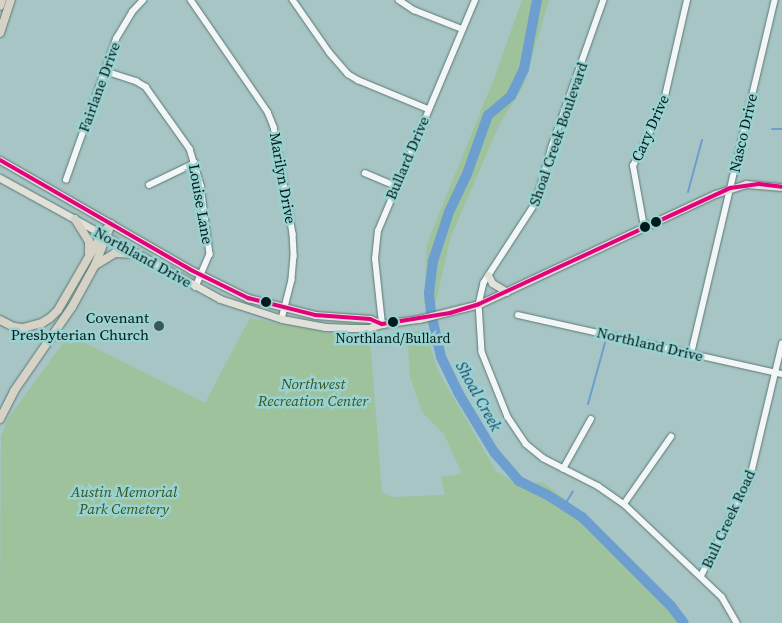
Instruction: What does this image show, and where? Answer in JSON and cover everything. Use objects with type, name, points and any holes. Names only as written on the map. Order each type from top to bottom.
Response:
[{"type":"highway","points":[[0,33],[4,8],[2,0]]},
{"type":"highway","points":[[4,8],[11,0]]},
{"type":"highway","points":[[75,219],[89,242],[89,256]]},
{"type":"highway","points":[[0,320],[14,327],[31,327],[42,323],[58,310],[89,256],[111,224]]},
{"type":"highway","points":[[0,419],[14,391],[72,307],[95,265],[105,235]]},
{"type":"highway","points":[[95,265],[114,253],[136,254]]},
{"type":"main road","name":"Northland Drive","points":[[0,160],[202,276],[248,298],[286,309],[332,318],[370,319],[382,324]]},
{"type":"main road","name":"Northland Drive","points":[[0,178],[196,287],[240,307],[282,319],[335,328],[368,328],[450,313],[479,304],[644,226],[730,188],[759,184],[782,188]]},
{"type":"main road","points":[[488,275],[492,284],[507,292]]},
{"type":"street","name":"Fairlane Drive","points":[[66,180],[123,24],[143,0]]},
{"type":"street","name":"Marilyn Drive","points":[[191,0],[268,112],[274,127],[293,241],[292,280],[282,319]]},
{"type":"street","points":[[293,0],[330,53],[348,74],[358,80],[428,108]]},
{"type":"street","points":[[399,0],[414,10],[462,29]]},
{"type":"street","name":"Bullard Drive","points":[[382,324],[375,259],[376,242],[384,214],[474,0]]},
{"type":"street","name":"Shoal Creek Boulevard","points":[[604,0],[552,147],[536,203],[530,216],[488,275],[479,304],[481,340],[485,362],[508,417],[526,444],[542,458],[598,486],[624,504],[722,597],[738,623]]},
{"type":"street","name":"Cary Drive","points":[[644,226],[633,166],[663,105],[687,0]]},
{"type":"street","name":"Nasco Drive","points":[[691,354],[775,0]]},
{"type":"street","name":"Louise Lane","points":[[105,71],[136,81],[146,87],[183,137],[195,163],[201,186],[210,254],[196,287]]},
{"type":"street","points":[[149,185],[195,163]]},
{"type":"street","points":[[365,173],[396,186]]},
{"type":"street","name":"Northland Drive","points":[[518,314],[779,373]]},
{"type":"street","name":"Bull Creek Road","points":[[701,576],[750,478],[779,373],[782,344]]},
{"type":"street","points":[[563,469],[591,419]]},
{"type":"street","points":[[624,504],[671,437]]},
{"type":"green space","points":[[522,0],[549,0],[523,87],[499,125],[450,239],[436,301],[424,304],[427,244],[495,76]]},
{"type":"green space","name":"Austin Memorial Park Cemetery","points":[[250,318],[370,341],[382,492],[392,497],[445,495],[441,477],[462,474],[444,434],[422,412],[410,377],[407,333],[425,330],[438,371],[496,471],[520,485],[543,482],[595,523],[684,623],[0,623],[1,437],[7,420],[69,335],[205,403]]},
{"type":"waterway","name":"Shoal Creek","points":[[537,0],[524,69],[511,96],[488,115],[467,174],[449,212],[433,261],[429,293],[431,313],[441,357],[459,394],[494,452],[519,481],[546,494],[582,517],[671,606],[684,623]]},
{"type":"waterway","points":[[772,129],[782,129]]},
{"type":"waterway","points":[[688,192],[702,140]]},
{"type":"waterway","points":[[588,404],[606,339]]},
{"type":"waterway","points":[[564,506],[573,491]]},
{"type":"transit line","points":[[0,160],[191,270],[248,298],[315,315],[370,319],[382,324],[450,313],[479,304],[730,188],[759,184],[782,187]]},
{"type":"place","name":"Northland/Bullard","points":[[393,322]]},
{"type":"place","name":"Covenant Presbyterian Church","points":[[159,326]]},
{"type":"park label","name":"Northwest Recreation Center","points":[[313,392]]}]
